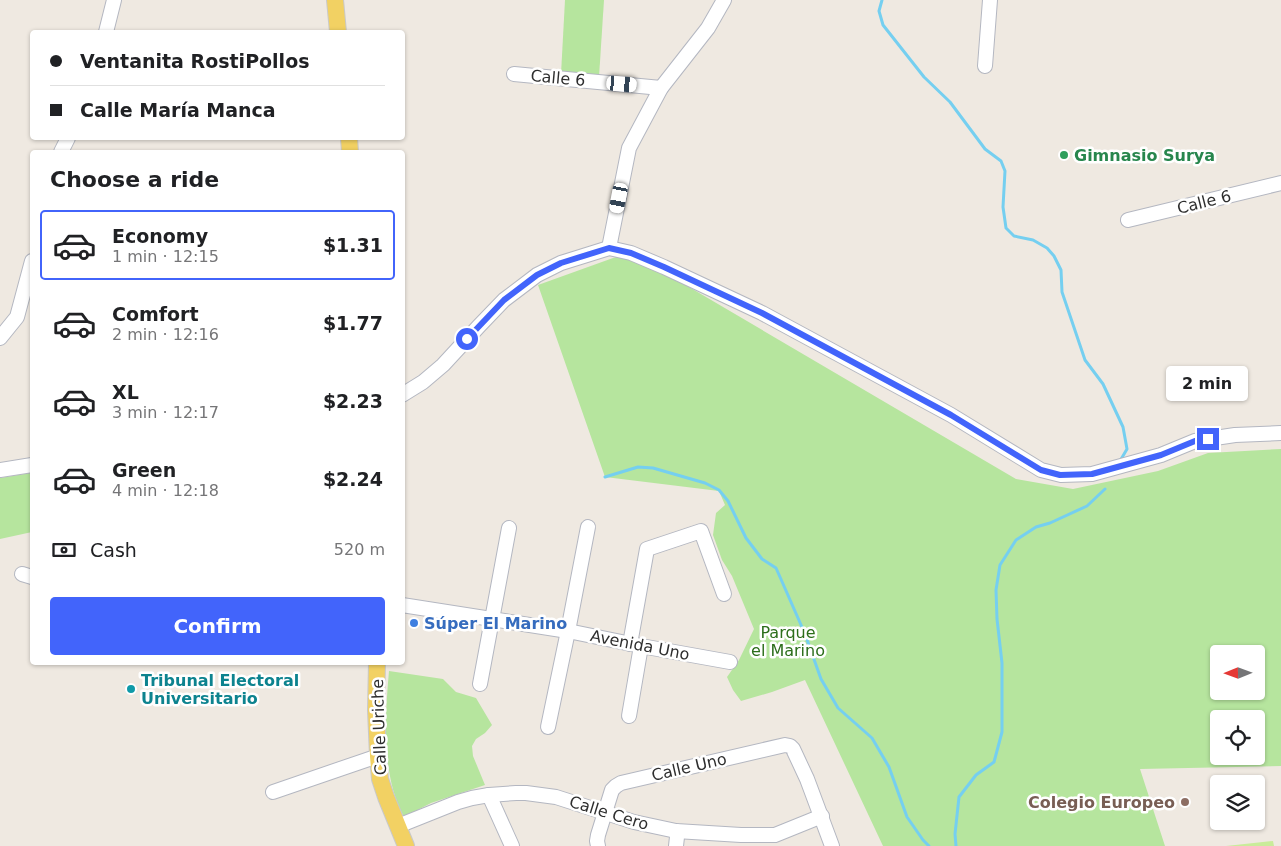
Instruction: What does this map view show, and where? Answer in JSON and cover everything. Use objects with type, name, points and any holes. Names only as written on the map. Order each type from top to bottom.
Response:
[{"type":"main road","points":[[335,0],[338,30]]},
{"type":"main road","name":"Calle Uriche","points":[[377,665],[376,692],[380,779],[406,846]]},
{"type":"street","points":[[106,30],[114,0]]},
{"type":"street","points":[[609,248],[629,148],[661,88],[708,28],[724,0]]},
{"type":"street","points":[[985,66],[990,0]]},
{"type":"street","name":"Calle 6","points":[[514,74],[661,88]]},
{"type":"street","name":"Calle 6","points":[[1128,220],[1281,183]]},
{"type":"street","points":[[405,393],[423,382],[443,365],[504,300],[537,275],[561,263],[609,248],[631,253],[664,267],[762,313],[951,415],[1041,470],[1060,475],[1092,474],[1161,455],[1195,441],[1236,435],[1281,433]]},
{"type":"street","points":[[0,338],[17,317],[30,268]]},
{"type":"street","points":[[0,470],[30,465]]},
{"type":"street","points":[[548,727],[588,527]]},
{"type":"street","points":[[480,684],[509,528]]},
{"type":"street","points":[[629,716],[647,549],[701,532],[724,594]]},
{"type":"street","name":"Avenida Uno","points":[[405,605],[568,631],[730,662]]},
{"type":"street","name":"Calle Uno","points":[[598,846],[598,834],[612,790],[621,783],[785,745],[793,749],[822,816]]},
{"type":"street","points":[[273,792],[378,756]]},
{"type":"street","name":"Calle Cero","points":[[398,826],[472,798],[526,793],[556,797],[634,822],[676,831],[775,835],[822,816]]},
{"type":"street","points":[[489,795],[512,846]]},
{"type":"street","points":[[822,816],[832,846]]},
{"type":"street","points":[[676,831],[676,846]]},
{"type":"green space","points":[[565,0],[604,0],[599,77],[561,74]]},
{"type":"green space","name":"Parque el Marino","points":[[631,253],[1016,479],[1073,489],[1158,471],[1208,453],[1281,449],[1281,766],[1140,769],[1165,846],[883,846],[805,680],[741,701],[733,690],[727,677],[739,660],[754,629],[732,576],[722,560],[713,535],[716,513],[725,505],[719,491],[605,477],[538,285]]},
{"type":"green space","points":[[30,473],[30,532],[0,539],[0,478]]},
{"type":"green space","points":[[389,671],[443,679],[456,692],[476,698],[492,725],[476,739],[472,746],[473,756],[485,785],[431,803],[404,817],[391,783],[386,746],[386,707]]},
{"type":"green space","points":[[1273,841],[1274,846],[1226,846]]},
{"type":"waterway","points":[[882,0],[879,11],[883,25],[924,77],[950,102],[985,149],[1001,161],[1005,171],[1003,207],[1006,228],[1014,236],[1033,240],[1047,248],[1054,256],[1061,270],[1062,292],[1085,360],[1103,384],[1123,427],[1127,449],[1120,461]]},
{"type":"waterway","points":[[605,477],[638,467],[653,468],[705,483],[719,490],[728,501],[746,538],[762,559],[776,568],[805,634],[821,679],[838,708],[872,738],[889,767],[907,817],[929,846]]},
{"type":"waterway","points":[[956,846],[955,834],[959,797],[976,775],[994,762],[1002,732],[1002,663],[996,590],[1000,565],[1016,540],[1036,527],[1050,523],[1087,506],[1105,489]]},
{"type":"place","name":"Gimnasio Surya","points":[[1064,155]]},
{"type":"place","name":"Súper El Marino","points":[[414,623]]},
{"type":"place","name":"Tribunal Electoral Universitario","points":[[131,689]]},
{"type":"place","name":"Colegio Europeo","points":[[1185,802]]},
{"type":"route","points":[[467,339],[504,300],[537,275],[561,263],[609,248],[631,253],[664,267],[762,313],[951,415],[1041,470],[1060,475],[1092,474],[1161,455],[1195,441],[1208,439]]}]
